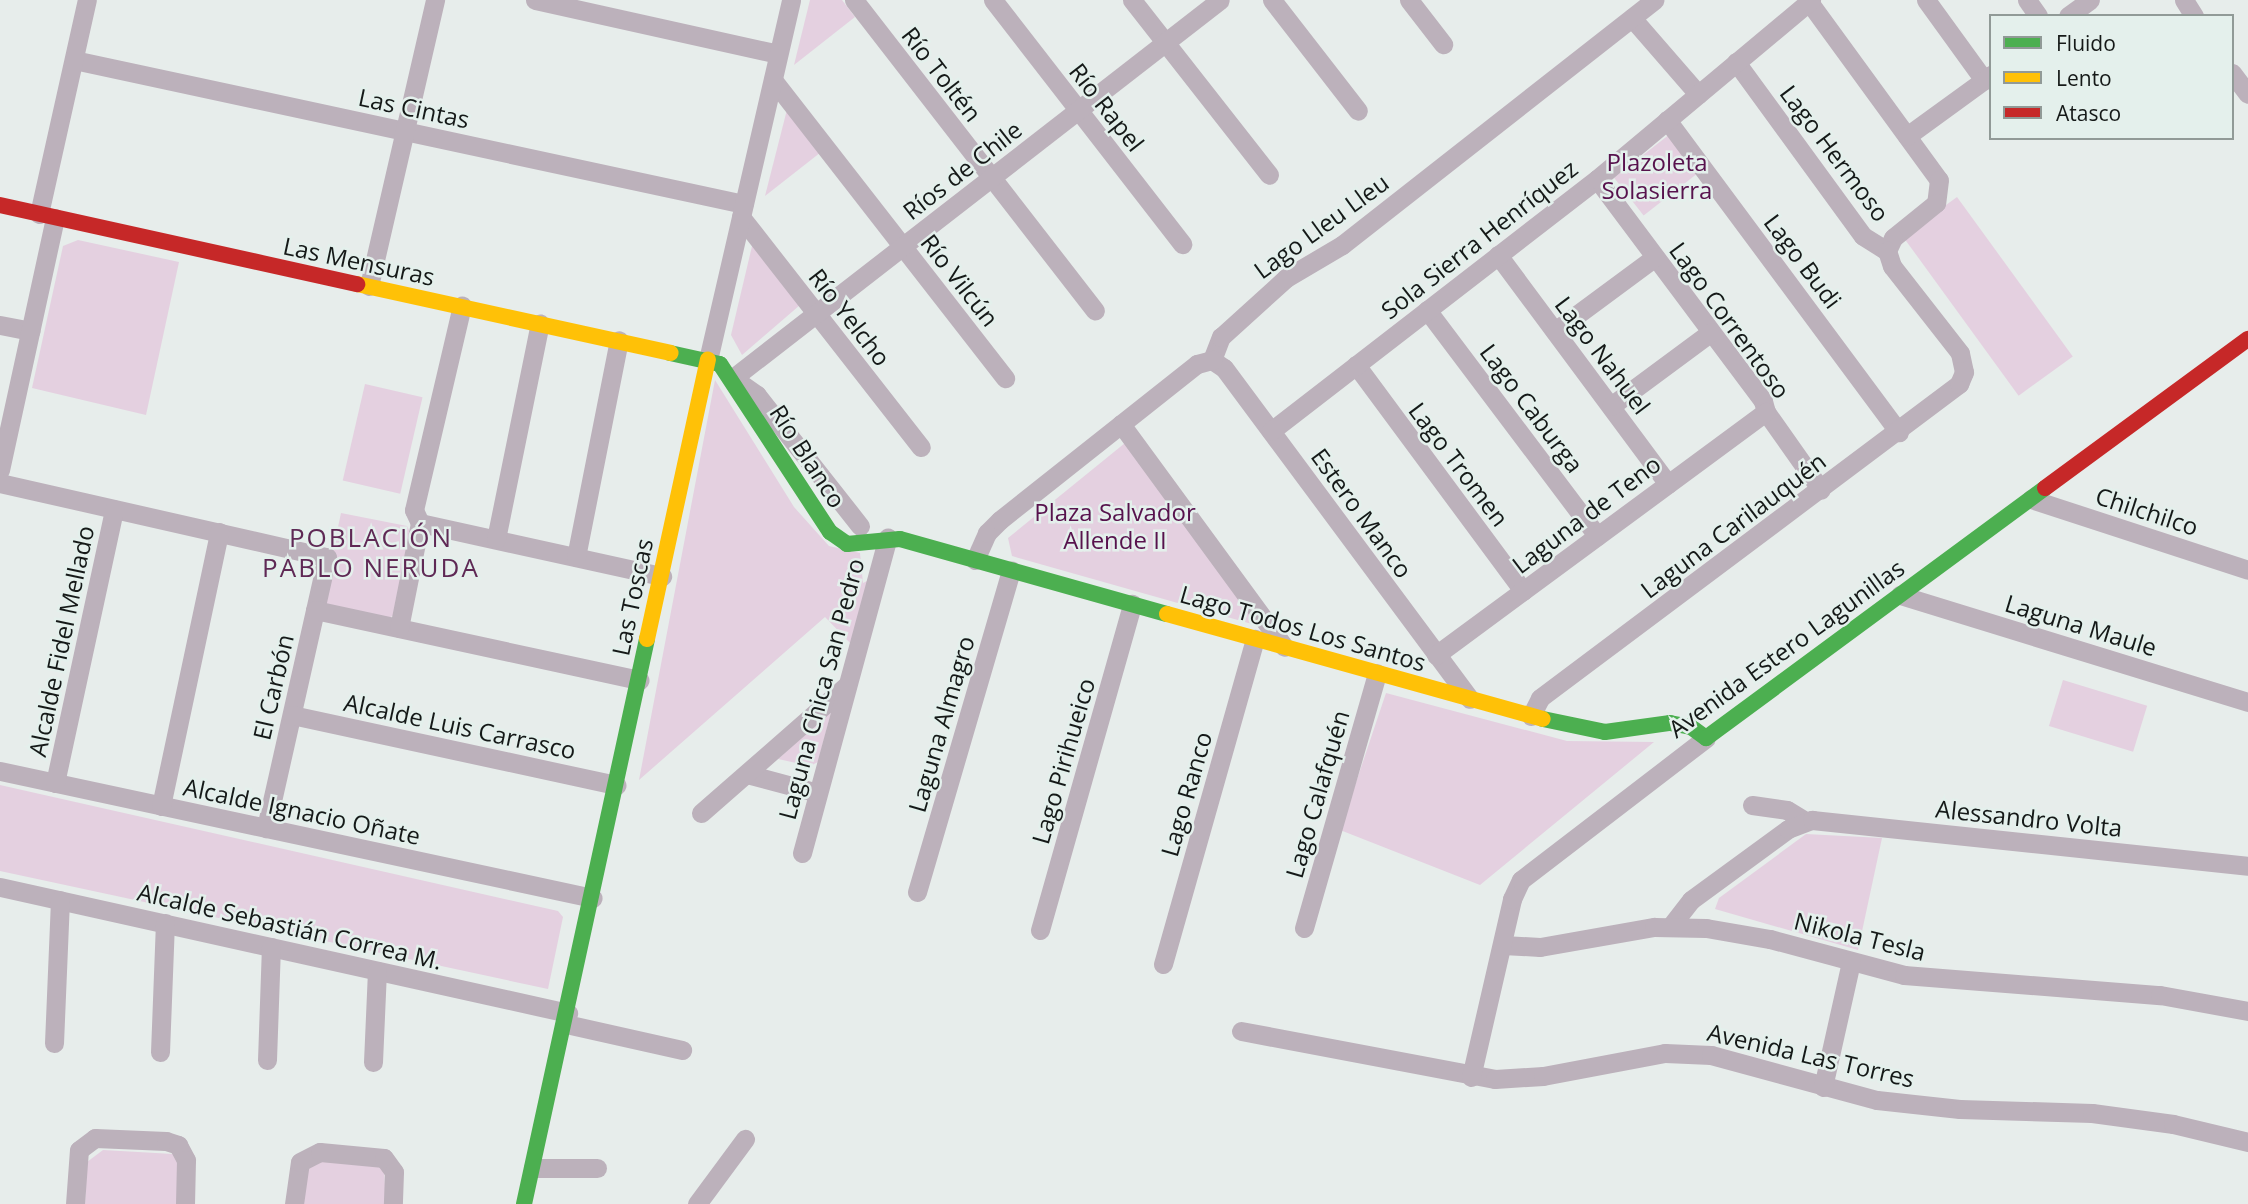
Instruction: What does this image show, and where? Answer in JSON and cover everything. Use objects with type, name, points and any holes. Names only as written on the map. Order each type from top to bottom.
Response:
[{"type":"street","points":[[0,470],[4,432],[30,331],[74,60],[88,0]]},
{"type":"street","points":[[369,286],[435,0]]},
{"type":"street","points":[[534,0],[778,54]]},
{"type":"street","name":"Las Toscas","points":[[524,1204],[567,1018],[708,360],[791,0]]},
{"type":"street","name":"Río Toltén","points":[[854,0],[1095,311]]},
{"type":"street","name":"Río Rapel","points":[[993,0],[1182,244]]},
{"type":"street","points":[[1132,0],[1269,175]]},
{"type":"street","name":"Ríos de Chile","points":[[733,378],[1220,0]]},
{"type":"street","points":[[1272,0],[1358,111]]},
{"type":"street","points":[[1409,0],[1443,44]]},
{"type":"street","name":"Lago Lleu Lleu","points":[[1212,360],[1221,337],[1286,278],[1342,245],[1654,0]]},
{"type":"street","points":[[1908,136],[1987,77],[1926,0]]},
{"type":"street","points":[[2071,14],[2090,0]]},
{"type":"street","points":[[1810,1],[1936,175],[1941,192],[1932,207],[1892,238],[1887,251]]},
{"type":"street","name":"Sola Sierra Henríquez","points":[[1271,431],[1597,179],[1810,1]]},
{"type":"street","points":[[1632,18],[1698,94]]},
{"type":"street","name":"Las Cintas","points":[[74,60],[405,131],[743,211]]},
{"type":"street","name":"Lago Hermoso","points":[[1736,62],[1863,236],[1887,251],[1892,265],[1960,353],[1964,372]]},
{"type":"street","points":[[2234,75],[2248,94]]},
{"type":"street","name":"Río Vilcún","points":[[773,80],[1005,378]]},
{"type":"street","name":"Lago Budi","points":[[1667,120],[1899,432]]},
{"type":"street","name":"Lago Correntoso","points":[[1597,179],[1763,401],[1766,412],[1821,490]]},
{"type":"street","name":"Las Mensuras","points":[[0,205],[708,360]]},
{"type":"street","name":"Río Yelcho","points":[[743,211],[816,313],[921,447]]},
{"type":"street","name":"Lago Nahuel","points":[[1498,255],[1668,484]]},
{"type":"street","points":[[1555,331],[1655,257]]},
{"type":"street","points":[[399,628],[420,523],[414,510],[462,306]]},
{"type":"street","name":"Lago Caburga","points":[[1427,310],[1597,536]]},
{"type":"street","points":[[496,539],[540,323]]},
{"type":"street","points":[[0,325],[30,331]]},
{"type":"street","points":[[1611,406],[1711,332]]},
{"type":"street","name":"Avenida Estero Lagunillas","points":[[1471,1077],[1512,899],[1527,872],[2248,339]]},
{"type":"street","points":[[576,557],[620,340]]},
{"type":"street","name":"Río Blanco","points":[[708,360],[720,364],[733,378],[778,454],[835,537],[857,545],[888,537]]},
{"type":"street","points":[[975,560],[993,526],[1197,364],[1212,360]]},
{"type":"street","name":"Estero Manco","points":[[1212,360],[1224,368],[1470,699]]},
{"type":"street","name":"Lago Tromen","points":[[1356,365],[1523,591]]},
{"type":"street","name":"Laguna Carilauquén","points":[[1531,716],[1541,698],[1955,389],[1964,372]]},
{"type":"street","points":[[733,378],[757,395],[860,526]]},
{"type":"street","name":"Laguna de Teno","points":[[1436,655],[1766,412]]},
{"type":"street","points":[[1121,424],[1284,647]]},
{"type":"street","points":[[0,483],[219,532],[161,806]]},
{"type":"street","name":"Chilchilco","points":[[2031,499],[2248,570]]},
{"type":"street","name":"Alcalde Fidel Mellado","points":[[55,783],[114,509]]},
{"type":"street","points":[[420,523],[662,576]]},
{"type":"street","name":"El Carbón","points":[[219,532],[327,557],[266,828]]},
{"type":"street","name":"Lago Todos Los Santos","points":[[888,537],[1531,716],[1605,732],[1681,724],[1706,738]]},
{"type":"street","name":"Laguna Chica San Pedro","points":[[802,853],[888,537]]},
{"type":"street","name":"Laguna Almagro","points":[[917,892],[1011,570]]},
{"type":"street","name":"Laguna Maule","points":[[1900,595],[2248,702]]},
{"type":"street","name":"Lago Pirihueico","points":[[1040,930],[1132,604]]},
{"type":"street","points":[[315,610],[639,680]]},
{"type":"street","name":"Lago Ranco","points":[[1164,964],[1255,639]]},
{"type":"street","name":"Lago Calafquén","points":[[1304,928],[1377,673]]},
{"type":"street","points":[[701,813],[848,685]]},
{"type":"street","name":"Alcalde Luis Carrasco","points":[[292,715],[617,785]]},
{"type":"street","name":"Alcalde Ignacio Oñate","points":[[0,771],[593,898]]},
{"type":"street","points":[[747,774],[818,793]]},
{"type":"street","name":"Alessandro Volta","points":[[1752,805],[1787,810],[1805,821],[2248,866]]},
{"type":"street","points":[[1671,927],[1691,900],[1805,821]]},
{"type":"street","name":"Alcalde Sebastián Correa M.","points":[[0,887],[377,971],[567,1018],[682,1050]]},
{"type":"street","points":[[54,1043],[60,900]]},
{"type":"street","points":[[160,1052],[165,923]]},
{"type":"street","name":"Nikola Tesla","points":[[1503,944],[1540,947],[1619,931],[1671,927],[1742,933],[1851,962],[1929,979],[2160,995],[2248,1011]]},
{"type":"street","points":[[267,1060],[271,947]]},
{"type":"street","points":[[1823,1087],[1851,962]]},
{"type":"street","points":[[373,1062],[377,971]]},
{"type":"street","name":"Avenida Las Torres","points":[[1241,1031],[1471,1077],[1543,1076],[1621,1059],[1688,1053],[1734,1059],[1823,1087],[1930,1107],[2119,1116],[2248,1142]]},
{"type":"street","points":[[75,1204],[78,1155],[82,1146],[95,1138],[166,1141],[182,1149],[187,1166],[185,1204]]},
{"type":"street","points":[[697,1204],[745,1139]]},
{"type":"street","points":[[294,1204],[296,1174],[304,1157],[320,1152],[379,1156],[388,1162],[394,1177],[393,1204]]},
{"type":"street","points":[[533,1168],[597,1168]]},
{"type":"green space","points":[[810,0],[842,0],[855,17],[794,65]]},
{"type":"green space","points":[[791,94],[830,145],[765,196]]},
{"type":"green space","name":"Plazoleta Solasierra","points":[[1670,134],[1700,172],[1644,216],[1614,178]]},
{"type":"green space","points":[[1957,197],[2073,356],[2019,396],[1903,236]]},
{"type":"green space","points":[[78,240],[179,262],[146,415],[32,388],[63,246]]},
{"type":"green space","points":[[753,242],[800,305],[742,355],[731,335]]},
{"type":"green space","points":[[715,380],[794,507],[829,546],[860,553],[863,583],[869,580],[853,646],[825,617],[639,780]]},
{"type":"green space","points":[[365,384],[422,397],[400,494],[343,480]]},
{"type":"green space","name":"Plaza Salvador Allende II","points":[[1125,443],[1259,626],[1012,556],[1008,538]]},
{"type":"green space","points":[[341,513],[407,526],[413,538],[396,614],[387,619],[327,607],[323,598]]},
{"type":"green space","points":[[2063,680],[2147,706],[2133,752],[2049,726]]},
{"type":"green space","points":[[1386,693],[1567,741],[1654,742],[1480,885],[1340,830]]},
{"type":"green space","points":[[832,709],[818,762],[810,766],[778,759]]},
{"type":"green space","points":[[0,785],[558,911],[563,917],[548,989],[0,871]]},
{"type":"green space","points":[[1806,834],[1882,838],[1858,950],[1715,909],[1719,898]]},
{"type":"green space","points":[[103,1150],[173,1154],[178,1160],[178,1204],[85,1204],[87,1162]]},
{"type":"green space","points":[[310,1160],[384,1167],[386,1204],[300,1204]]},
{"type":"traffic: fast","points":[[670,353],[720,364],[830,532],[847,544],[900,539],[1167,614]]},
{"type":"traffic: fast","points":[[1543,719],[1605,732],[1670,723],[1691,727],[1706,738],[2045,488]]},
{"type":"traffic: fast","points":[[524,1204],[647,639]]},
{"type":"traffic: slow","points":[[357,284],[670,353]]},
{"type":"traffic: slow","points":[[647,639],[708,360]]},
{"type":"traffic: slow","points":[[1167,614],[1543,719]]},
{"type":"traffic: jam","points":[[0,205],[357,284]]},
{"type":"traffic: jam","points":[[2045,488],[2248,339]]},
{"type":"district","name":"POBLACIÓN PABLO NERUDA","points":[[371,553]]}]
